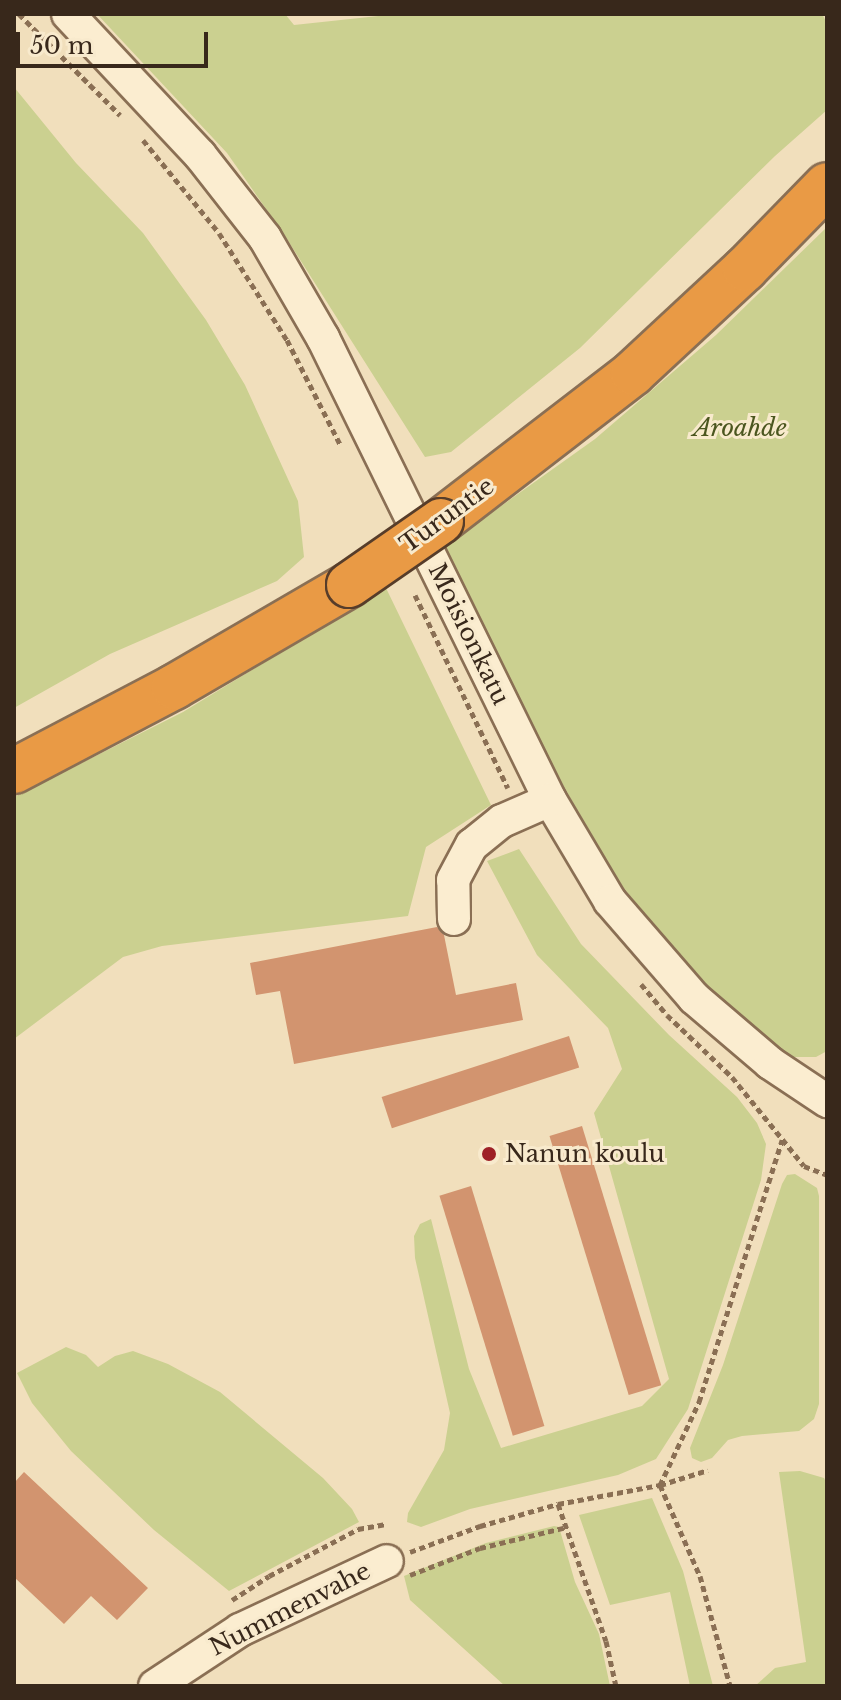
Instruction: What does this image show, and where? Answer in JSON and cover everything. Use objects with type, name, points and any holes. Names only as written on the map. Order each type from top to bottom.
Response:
[{"type":"highway","name":"Turuntie","points":[[14,771],[174,687],[349,585],[441,521],[633,373],[745,269],[827,185]]},
{"type":"street","name":"Moisionkatu","points":[[68,14],[200,155],[265,238],[323,338],[550,800],[610,901],[694,998],[770,1063],[827,1101]]},
{"type":"street","points":[[454,919],[453,880],[472,845],[502,821],[550,800]]},
{"type":"street","name":"Nummenvahe","points":[[155,1686],[240,1630],[397,1568]]},
{"type":"path","points":[[730,1686],[700,1576],[660,1485],[699,1402],[782,1140],[804,1166],[827,1175]]},
{"type":"path","points":[[397,1568],[480,1526],[558,1504],[660,1485],[708,1470]]},
{"type":"path","points":[[558,1504],[606,1641],[616,1686]]},
{"type":"path","points":[[397,1568],[567,1527]]},
{"type":"green space","points":[[97,14],[285,14],[294,25],[397,14],[822,14],[827,23],[827,110],[775,156],[580,348],[451,452],[425,457],[285,236],[227,153]]},
{"type":"green space","points":[[14,87],[76,163],[143,233],[206,320],[245,385],[298,501],[304,557],[277,581],[110,654],[14,708]]},
{"type":"green space","name":"Aroahde","points":[[827,227],[827,1051],[816,1057],[792,1057],[746,1026],[683,964],[612,873],[558,776],[445,546],[595,439],[716,335]]},
{"type":"green space","points":[[386,588],[491,805],[426,847],[408,916],[162,946],[123,957],[14,1039],[14,797],[183,712]]},
{"type":"green space","points":[[519,849],[581,944],[669,1035],[737,1097],[757,1123],[766,1144],[761,1180],[688,1409],[656,1459],[618,1475],[470,1509],[421,1527],[407,1522],[408,1513],[444,1450],[450,1413],[415,1258],[414,1236],[420,1224],[431,1219],[469,1369],[501,1448],[642,1406],[669,1379],[594,1113],[622,1069],[608,1028],[537,955],[487,861]]},
{"type":"green space","points":[[795,1174],[817,1188],[819,1196],[819,1404],[814,1419],[799,1431],[728,1440],[712,1458],[701,1462],[692,1458],[690,1448],[723,1365],[782,1184],[787,1175]]},
{"type":"green space","points":[[66,1347],[86,1355],[98,1367],[115,1356],[133,1351],[168,1364],[220,1392],[323,1478],[352,1509],[359,1522],[229,1591],[154,1530],[71,1451],[32,1403],[17,1373]]},
{"type":"green space","points":[[800,1471],[824,1478],[827,1484],[827,1686],[755,1686],[775,1668],[806,1662],[779,1472]]},
{"type":"green space","points":[[652,1498],[683,1571],[713,1686],[690,1686],[670,1592],[610,1605],[579,1515]]},
{"type":"green space","points":[[559,1527],[575,1582],[599,1634],[610,1686],[505,1686],[410,1600],[404,1576],[486,1543]]},
{"type":"building","points":[[437,927],[444,935],[456,995],[516,983],[523,1020],[294,1064],[280,991],[256,995],[250,963]]},
{"type":"building","points":[[569,1036],[579,1067],[392,1128],[382,1097]]},
{"type":"building","points":[[582,1126],[661,1385],[629,1395],[549,1136]]},
{"type":"building","points":[[471,1186],[544,1426],[513,1436],[439,1196]]},
{"type":"building","points":[[24,1472],[148,1588],[117,1620],[91,1596],[64,1624],[14,1577],[14,1483]]},
{"type":"place","name":"Nanun koulu","points":[[489,1154]]}]
